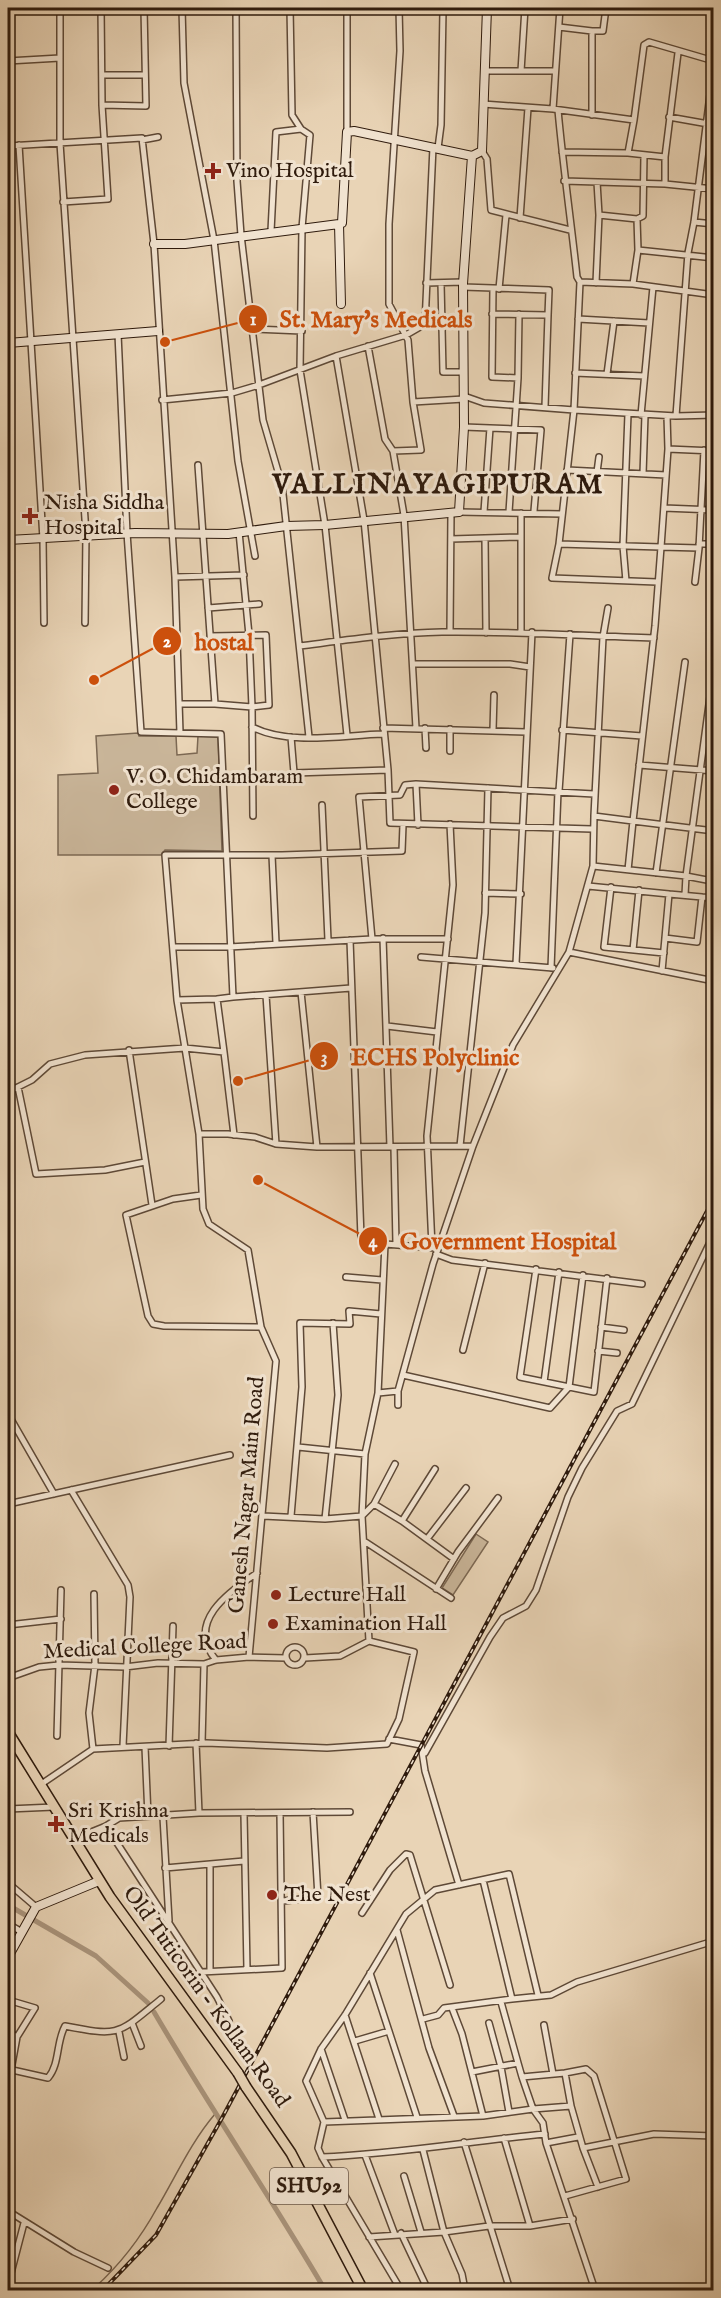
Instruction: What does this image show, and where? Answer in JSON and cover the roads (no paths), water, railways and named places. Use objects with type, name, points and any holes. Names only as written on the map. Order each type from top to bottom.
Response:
[{"type":"main road","name":"Old Tuticorin - Kollam Road","points":[[8,1732],[99,1881],[238,2073],[291,2153],[363,2290]]},
{"type":"street","points":[[60,8],[60,143],[86,534],[85,623]]},
{"type":"street","points":[[63,202],[108,199],[102,105],[101,8]]},
{"type":"street","points":[[102,105],[146,106],[144,8]]},
{"type":"street","points":[[182,8],[184,83],[214,240],[238,461],[255,556]]},
{"type":"street","points":[[236,8],[237,181],[241,235],[263,420],[282,485],[309,736]]},
{"type":"street","points":[[290,8],[292,115],[300,129],[310,135],[302,228],[300,370],[325,525],[347,735]]},
{"type":"street","points":[[341,304],[339,224],[342,223],[347,132],[347,8]]},
{"type":"street","points":[[521,71],[525,8]]},
{"type":"street","points":[[560,8],[555,71],[556,109],[570,230],[574,238],[577,277],[580,282],[574,410],[559,544],[552,578],[657,582]]},
{"type":"street","points":[[559,27],[603,31],[606,8]]},
{"type":"street","points":[[393,451],[421,450],[406,334],[389,304],[389,224],[395,140],[399,9],[487,9],[482,151],[487,159],[488,205],[491,210],[506,215],[570,230]]},
{"type":"street","points":[[162,400],[232,393],[406,334],[423,326],[426,318],[426,283],[442,10]]},
{"type":"street","points":[[592,31],[592,115]]},
{"type":"street","points":[[628,153],[644,45],[649,42],[678,53],[714,62],[688,253],[687,293],[676,416]]},
{"type":"street","points":[[665,184],[665,157],[678,53]]},
{"type":"street","points":[[8,61],[60,58]]},
{"type":"street","points":[[484,71],[555,71]]},
{"type":"street","points":[[102,75],[144,75]]},
{"type":"street","points":[[483,105],[556,109],[634,120]]},
{"type":"street","points":[[520,218],[528,108]]},
{"type":"street","points":[[669,117],[714,126]]},
{"type":"street","points":[[271,231],[276,132],[300,129]]},
{"type":"street","points":[[347,132],[472,156],[482,151]]},
{"type":"street","points":[[8,146],[142,140],[158,137]]},
{"type":"street","points":[[142,140],[154,244],[162,400],[175,577],[180,733]]},
{"type":"street","points":[[19,145],[43,539],[44,623]]},
{"type":"street","points":[[562,152],[628,153],[665,157]]},
{"type":"street","points":[[599,215],[638,219],[644,216],[644,155]]},
{"type":"street","points":[[450,632],[451,539],[464,427],[463,285],[472,156]]},
{"type":"street","points":[[564,181],[665,184],[714,189]]},
{"type":"street","points":[[596,283],[599,215],[597,182]]},
{"type":"street","points":[[506,215],[492,314],[492,377],[518,378]]},
{"type":"street","points":[[633,284],[638,250],[638,219]]},
{"type":"street","points":[[694,222],[714,224]]},
{"type":"street","points":[[154,244],[185,244],[271,231],[339,224]]},
{"type":"street","points":[[638,250],[688,253],[714,258]]},
{"type":"street","points":[[580,282],[633,284],[714,295]]},
{"type":"street","points":[[426,283],[549,290],[545,407]]},
{"type":"street","points":[[441,283],[443,372],[464,372]]},
{"type":"street","points":[[643,474],[644,376],[653,287]]},
{"type":"street","points":[[492,314],[548,315]]},
{"type":"street","points":[[509,512],[518,378],[519,314]]},
{"type":"street","points":[[578,319],[649,323]]},
{"type":"street","points":[[607,375],[614,321]]},
{"type":"street","points":[[252,329],[302,331]]},
{"type":"street","points":[[8,343],[158,331]]},
{"type":"street","points":[[118,334],[127,533],[141,732],[221,734],[233,997]]},
{"type":"street","points":[[368,346],[385,439],[393,451],[404,515],[416,728]]},
{"type":"street","points":[[336,356],[364,520],[388,770],[390,823],[592,829]]},
{"type":"street","points":[[575,373],[644,376]]},
{"type":"street","points":[[413,402],[464,398],[484,403],[628,414],[714,415]]},
{"type":"street","points":[[626,581],[623,546],[628,414]]},
{"type":"street","points":[[628,870],[654,638],[668,449],[667,416]]},
{"type":"street","points":[[464,427],[540,430],[534,511]]},
{"type":"street","points":[[484,512],[490,428]]},
{"type":"street","points":[[668,449],[714,451]]},
{"type":"street","points":[[695,582],[704,450]]},
{"type":"street","points":[[597,472],[599,457]]},
{"type":"street","points":[[198,465],[215,704]]},
{"type":"street","points":[[567,470],[666,475]]},
{"type":"street","points":[[664,508],[714,510]]},
{"type":"street","points":[[8,540],[86,534],[203,535],[286,526],[325,525],[404,515],[534,511],[562,514]]},
{"type":"street","points":[[521,513],[521,632]]},
{"type":"street","points":[[239,532],[249,635],[253,816]]},
{"type":"street","points":[[451,539],[521,537]]},
{"type":"street","points":[[485,538],[486,633]]},
{"type":"street","points":[[559,544],[661,547],[714,544]]},
{"type":"street","points":[[175,577],[244,575]]},
{"type":"street","points":[[208,608],[259,604]]},
{"type":"street","points":[[398,1405],[398,1391],[435,1250],[473,1146],[513,1045],[554,968],[569,952],[588,886],[592,866],[603,637],[608,608]]},
{"type":"street","points":[[300,645],[374,636],[450,632],[521,632],[654,638]]},
{"type":"street","points":[[516,964],[532,633]]},
{"type":"street","points":[[554,968],[558,791],[570,634]]},
{"type":"street","points":[[179,704],[269,705],[266,635],[210,636]]},
{"type":"street","points":[[656,873],[685,662]]},
{"type":"street","points":[[414,664],[510,664],[530,667]]},
{"type":"street","points":[[685,895],[714,667]]},
{"type":"street","points":[[493,730],[494,695]]},
{"type":"street","points":[[252,727],[261,732],[291,737],[347,735],[416,728],[526,732]]},
{"type":"street","points":[[425,728],[426,748]]},
{"type":"street","points":[[450,729],[450,751]]},
{"type":"street","points":[[562,730],[642,736]]},
{"type":"street","points":[[291,737],[294,772],[388,770]]},
{"type":"street","points":[[639,765],[714,771]]},
{"type":"street","points":[[372,939],[359,797],[402,794],[405,785],[416,784],[594,794]]},
{"type":"street","points":[[416,784],[418,825]]},
{"type":"street","points":[[460,1146],[481,960],[488,788]]},
{"type":"street","points":[[322,805],[328,940]]},
{"type":"street","points":[[594,816],[714,831]]},
{"type":"street","points":[[435,1250],[427,1147],[454,865],[450,824]]},
{"type":"street","points":[[225,854],[402,851],[403,825]]},
{"type":"street","name":"Ganesh Nagar Main Road","points":[[225,854],[165,855],[177,1000],[199,1134],[201,1195],[209,1224],[248,1251],[261,1327],[276,1361],[249,1657]]},
{"type":"street","points":[[272,855],[276,944]]},
{"type":"street","points":[[592,866],[686,876],[711,881],[714,862]]},
{"type":"street","points":[[588,886],[714,898]]},
{"type":"street","points":[[611,887],[604,947],[664,953]]},
{"type":"street","points":[[633,950],[639,890]]},
{"type":"street","points":[[485,892],[521,894]]},
{"type":"street","points":[[662,970],[669,894]]},
{"type":"street","points":[[665,938],[697,942],[702,897]]},
{"type":"street","points":[[174,947],[229,947],[383,938],[448,939]]},
{"type":"street","points":[[383,938],[396,1244]]},
{"type":"street","points":[[350,940],[361,1237],[385,1244],[435,1250],[452,1260],[642,1284]]},
{"type":"street","points":[[569,952],[714,981]]},
{"type":"street","points":[[421,957],[481,960],[554,968]]},
{"type":"street","points":[[177,1000],[351,988]]},
{"type":"street","points":[[302,992],[317,1147]]},
{"type":"street","points":[[266,995],[276,1144]]},
{"type":"street","points":[[217,999],[234,1135]]},
{"type":"street","points":[[387,1026],[437,1032]]},
{"type":"street","points":[[8,1092],[32,1080],[50,1064],[85,1055],[129,1050],[185,1048],[224,1052]]},
{"type":"street","points":[[129,1050],[152,1205]]},
{"type":"street","points":[[18,1087],[36,1174],[105,1170],[145,1162]]},
{"type":"street","points":[[199,1134],[234,1135],[276,1144],[317,1147],[473,1146]]},
{"type":"street","points":[[201,1195],[152,1205],[126,1215],[148,1316],[153,1324],[261,1327]]},
{"type":"street","points":[[424,1753],[503,1618],[526,1606],[536,1590],[568,1497],[577,1478],[602,1431],[617,1411],[632,1404],[714,1234]]},
{"type":"street","points":[[369,1641],[362,1515],[365,1454],[378,1393],[385,1244]]},
{"type":"street","points":[[463,1350],[485,1263]]},
{"type":"street","points":[[536,1269],[520,1377],[594,1392],[607,1278]]},
{"type":"street","points":[[544,1382],[559,1272]]},
{"type":"street","points":[[403,1375],[550,1408],[569,1388],[583,1275]]},
{"type":"street","points":[[346,1277],[382,1280]]},
{"type":"street","points":[[291,1516],[302,1388],[300,1323],[350,1324],[349,1311],[381,1314]]},
{"type":"street","points":[[325,1519],[338,1395],[333,1323]]},
{"type":"street","points":[[601,1327],[624,1330]]},
{"type":"street","points":[[598,1351],[617,1353]]},
{"type":"street","points":[[378,1393],[398,1391]]},
{"type":"street","points":[[8,1414],[54,1494]]},
{"type":"street","points":[[298,1447],[365,1454]]},
{"type":"street","points":[[8,1504],[230,1455]]},
{"type":"street","points":[[263,1516],[325,1519],[362,1515],[374,1504],[395,1464]]},
{"type":"street","points":[[402,1521],[435,1468]]},
{"type":"street","points":[[427,1539],[466,1488]]},
{"type":"street","points":[[71,1490],[128,1585],[130,1597],[123,1746]]},
{"type":"street","points":[[436,1589],[454,1559],[498,1498]]},
{"type":"street","points":[[374,1504],[402,1521],[454,1559]]},
{"type":"street","points":[[364,1541],[450,1598]]},
{"type":"street","points":[[216,1660],[208,1651],[206,1628],[213,1610],[229,1592],[256,1573]]},
{"type":"street","points":[[57,1736],[61,1590]]},
{"type":"street","points":[[93,1749],[89,1713],[94,1668],[94,1594]]},
{"type":"street","points":[[8,1625],[61,1619]]},
{"type":"street","points":[[169,1746],[173,1626]]},
{"type":"street","points":[[40,1785],[64,1771],[78,1757],[93,1749],[199,1743],[327,1748],[387,1744],[399,1719],[414,1652],[369,1641],[340,1656],[305,1658],[295,1666],[286,1658],[289,1650],[296,1647],[303,1651],[305,1658]]},
{"type":"street","name":"Medical College Road","points":[[8,1678],[39,1668],[59,1665],[94,1668],[172,1663],[204,1664],[216,1660],[249,1657],[286,1658]]},
{"type":"street","points":[[199,1813],[199,1743],[204,1664]]},
{"type":"street","points":[[389,1739],[421,1745],[425,1772],[459,1885]]},
{"type":"street","points":[[145,1747],[148,1816]]},
{"type":"street","points":[[8,1809],[54,1807]]},
{"type":"street","points":[[283,1901],[318,1897],[314,1812]]},
{"type":"street","points":[[74,1839],[119,1818],[199,1813],[350,1812]]},
{"type":"street","points":[[201,1972],[282,1968],[283,1901],[280,1813]]},
{"type":"street","points":[[244,1814],[247,1969]]},
{"type":"street","points":[[163,1816],[169,1923]]},
{"type":"street","points":[[106,1826],[201,1972],[229,2020]]},
{"type":"street","points":[[362,1913],[390,1870],[406,1854],[410,1855],[450,1985]]},
{"type":"street","points":[[165,1868],[244,1861]]},
{"type":"street","points":[[210,1864],[210,1971]]},
{"type":"street","points":[[401,2290],[322,2157],[318,2148],[324,2122],[306,2081],[321,2049],[345,2015],[406,1914],[435,1890],[509,1874],[538,1995]]},
{"type":"street","points":[[483,1880],[512,1999]]},
{"type":"street","points":[[8,1957],[34,1910],[99,1881]]},
{"type":"street","points":[[8,1883],[34,1910]]},
{"type":"street","points":[[8,1924],[22,1931]]},
{"type":"street","points":[[397,1930],[429,2048],[454,2116]]},
{"type":"street","points":[[423,2019],[438,2015],[444,2008],[551,1995],[577,1982],[714,1941]]},
{"type":"street","points":[[370,1973],[417,2117]]},
{"type":"street","points":[[8,2000],[34,2008],[17,2037],[9,2070],[48,2078],[52,2073],[60,2035],[65,2026],[97,2032],[119,2032],[161,1999]]},
{"type":"street","points":[[501,2002],[522,2077],[533,2109],[543,2123],[546,2143],[595,2290]]},
{"type":"street","points":[[452,2008],[483,2116]]},
{"type":"street","points":[[345,2015],[379,2119]]},
{"type":"street","points":[[132,2023],[141,2046]]},
{"type":"street","points":[[489,2023],[501,2067],[509,2112]]},
{"type":"street","points":[[544,2025],[553,2074]]},
{"type":"street","points":[[355,2041],[389,2031]]},
{"type":"street","points":[[8,2032],[17,2037]]},
{"type":"street","points":[[119,2032],[124,2057]]},
{"type":"street","points":[[321,2049],[345,2120]]},
{"type":"street","points":[[472,2072],[518,2063]]},
{"type":"street","points":[[522,2077],[586,2069],[594,2076],[626,2178],[565,2196]]},
{"type":"street","points":[[565,2073],[578,2137],[598,2187]]},
{"type":"street","points":[[324,2122],[483,2116],[571,2106]]},
{"type":"street","points":[[322,2157],[423,2150],[464,2142],[546,2134]]},
{"type":"street","points":[[583,2148],[614,2140],[654,2134],[714,2136]]},
{"type":"street","points":[[546,2143],[578,2137]]},
{"type":"street","points":[[504,2138],[530,2226]]},
{"type":"street","points":[[464,2142],[510,2290]]},
{"type":"street","points":[[423,2150],[444,2232],[462,2274],[465,2290]]},
{"type":"street","points":[[365,2155],[398,2234],[428,2290]]},
{"type":"street","points":[[404,2176],[421,2232]]},
{"type":"street","points":[[8,2211],[24,2223],[108,2268]]},
{"type":"street","points":[[369,2236],[444,2232],[489,2226],[530,2226],[573,2219]]},
{"type":"street","points":[[8,2272],[11,2273],[24,2223]]},
{"type":"waterway","points":[[8,1905],[96,1956],[148,2003]]},
{"type":"waterway","points":[[154,2012],[325,2290]]},
{"type":"waterway","points":[[92,2290],[111,2272],[136,2242],[191,2148],[215,2114]]},
{"type":"railway","points":[[103,2290],[156,2235],[222,2118],[714,1198]]},
{"type":"place","name":"Vino Hospital","points":[[213,171]]},
{"type":"place","name":"St. Mary's Medicals","points":[[165,342]]},
{"type":"place","name":"Nisha Siddha Hospital","points":[[30,516]]},
{"type":"place","name":"hostal","points":[[94,680]]},
{"type":"place","name":"V. O. Chidambaram College","points":[[114,790]]},
{"type":"place","name":"ECHS Polyclinic","points":[[238,1081]]},
{"type":"place","name":"Government Hospital","points":[[258,1180]]},
{"type":"place","name":"Lecture Hall","points":[[276,1595]]},
{"type":"place","name":"Examination Hall","points":[[273,1624]]},
{"type":"place","name":"Sri Krishna Medicals","points":[[56,1824]]},
{"type":"place","name":"The Nest","points":[[272,1895]]},
{"type":"district","name":"VALLINAYAGIPURAM","points":[[438,485]]}]
